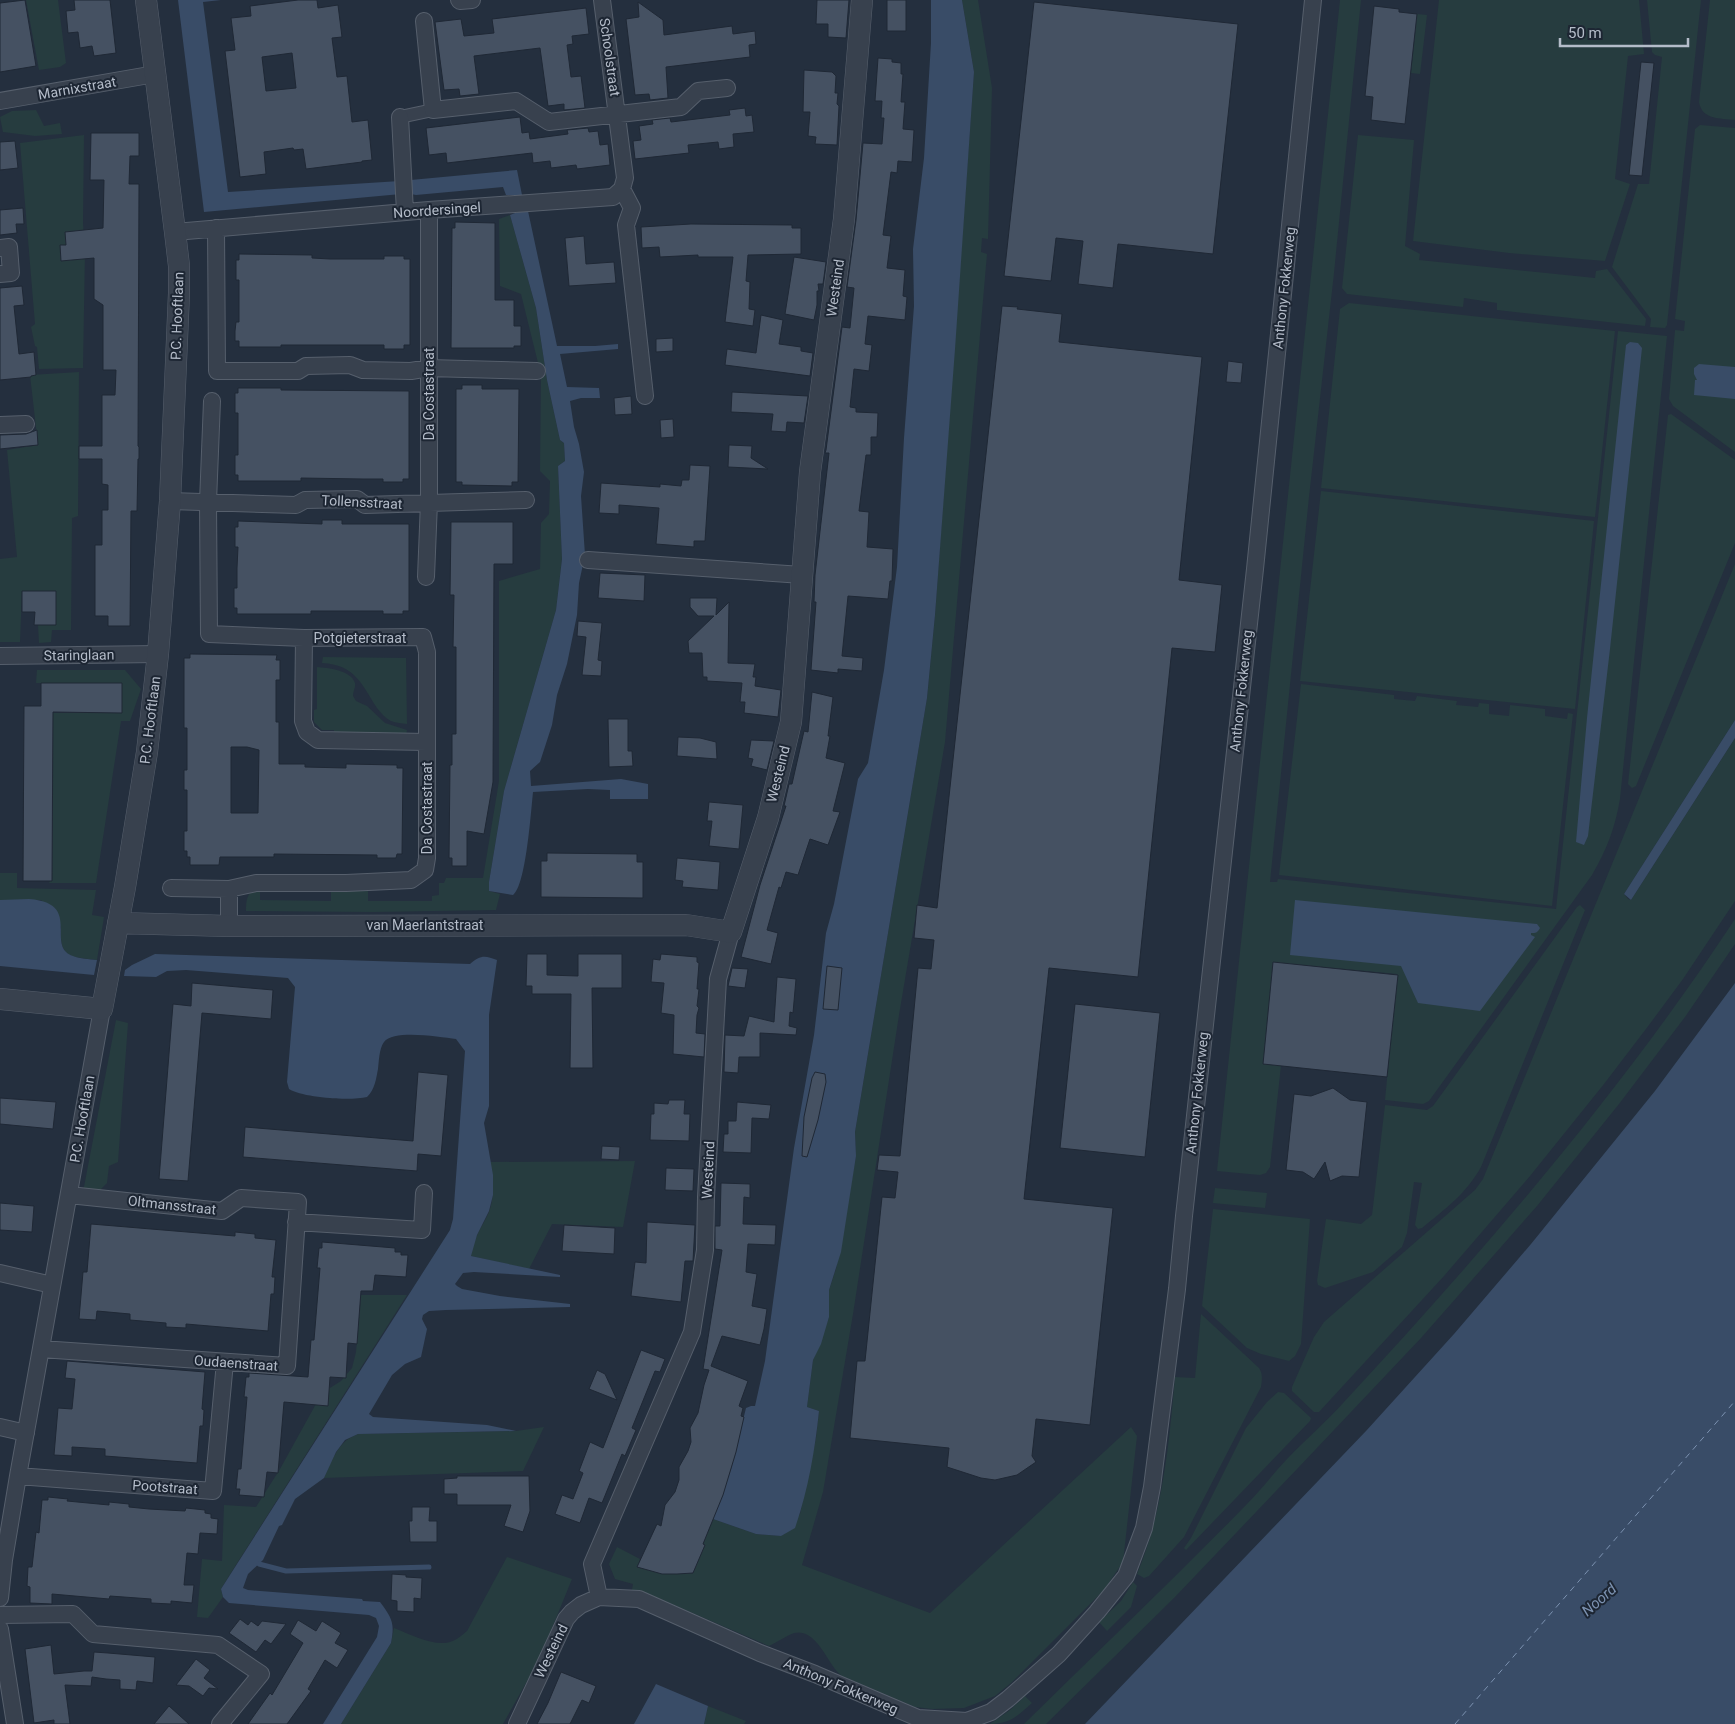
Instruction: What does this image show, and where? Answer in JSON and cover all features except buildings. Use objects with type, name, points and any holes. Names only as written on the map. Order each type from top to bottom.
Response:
[{"type":"street","name":"P.C. Hooftlaan","points":[[0,1598],[4,1560],[18,1476],[147,752],[158,654],[170,501],[179,266],[146,0]]},
{"type":"street","points":[[459,0],[472,0]]},
{"type":"street","name":"Schoolstraat","points":[[602,0],[618,114]]},
{"type":"street","name":"Westeind","points":[[517,1724],[566,1619],[581,1605],[599,1597],[592,1564],[692,1332],[705,1250],[706,1197],[718,979],[731,932],[768,818],[791,722],[810,472],[844,219],[862,0]]},
{"type":"street","name":"Anthony Fokkerweg","points":[[599,1597],[639,1599],[760,1653],[815,1674],[918,1718],[967,1721],[991,1712],[1059,1654],[1126,1576],[1144,1528],[1152,1487],[1177,1290],[1255,569],[1313,0]]},
{"type":"street","points":[[424,22],[433,110]]},
{"type":"street","name":"Marnixstraat","points":[[0,101],[155,74]]},
{"type":"street","name":"Schoolstraat","points":[[405,208],[400,117],[433,110],[516,102],[549,122],[681,107],[698,91],[727,88]]},
{"type":"street","points":[[618,114],[625,178],[622,189],[632,208],[626,224],[645,396]]},
{"type":"street","name":"Noordersingel","points":[[175,232],[405,208],[429,210],[613,196],[622,189]]},
{"type":"street","name":"Da Costastraat","points":[[426,578],[429,210]]},
{"type":"street","points":[[216,228],[217,371],[298,371],[306,366],[350,365],[362,370],[411,371],[429,368],[538,370]]},
{"type":"street","points":[[0,248],[9,247],[11,273],[0,274]]},
{"type":"street","points":[[212,401],[208,502],[209,634],[304,638]]},
{"type":"street","points":[[0,425],[26,424]]},
{"type":"street","name":"Tollensstraat","points":[[170,501],[296,505],[305,500],[357,499],[365,505],[526,500]]},
{"type":"street","points":[[588,560],[802,575]]},
{"type":"street","name":"Potgieterstraat","points":[[423,638],[304,638],[303,721],[307,732],[318,740],[427,742]]},
{"type":"street","name":"Da Costastraat","points":[[171,888],[229,889],[256,883],[346,884],[411,880],[425,870],[427,858],[427,652],[423,638]]},
{"type":"street","name":"Staringlaan","points":[[0,656],[158,654]]},
{"type":"street","points":[[229,889],[230,926]]},
{"type":"street","name":"van Maerlantstraat","points":[[116,933],[230,926],[686,925],[731,932]]},
{"type":"street","points":[[0,999],[102,1009]]},
{"type":"street","points":[[296,1222],[422,1230],[424,1193]]},
{"type":"street","name":"Oltmansstraat","points":[[68,1195],[222,1211],[241,1198],[298,1202],[296,1222]]},
{"type":"street","name":"Oudaenstraat","points":[[41,1349],[287,1366],[296,1222]]},
{"type":"street","points":[[0,1273],[52,1285]]},
{"type":"street","name":"Pootstraat","points":[[18,1476],[213,1491],[226,1362]]},
{"type":"street","points":[[0,1427],[26,1433]]},
{"type":"street","points":[[0,1615],[73,1614],[93,1634],[218,1645],[261,1674],[220,1724]]},
{"type":"street","points":[[1,1639],[15,1724]]},
{"type":"green space","points":[[26,0],[58,0],[66,63],[60,67],[39,70]]},
{"type":"green space","points":[[962,0],[978,0],[992,88],[988,239],[982,238],[981,252],[987,254],[945,742],[899,1015],[853,1314],[823,1492],[802,1565],[930,1613],[1131,1427],[1137,1436],[1123,1562],[1104,1590],[1011,1683],[995,1696],[964,1708],[932,1709],[915,1707],[842,1676],[816,1641],[809,1636],[802,1633],[794,1633],[769,1646],[653,1596],[632,1590],[633,1584],[615,1579],[609,1564],[617,1547],[640,1559],[638,1567],[668,1574],[693,1573],[705,1545],[703,1544],[713,1519],[756,1534],[781,1536],[800,1514],[816,1438],[819,1411],[807,1407],[813,1360],[829,1317],[829,1290],[836,1269],[856,1156],[855,1132],[927,698],[935,615],[974,72]]},
{"type":"green space","points":[[1340,0],[1361,0],[1270,882],[1277,882],[1278,879],[1556,909],[1618,331],[1667,336],[1620,799],[1613,829],[1602,856],[1592,875],[1429,1101],[1423,1104],[1385,1100],[1397,974],[1292,964],[1270,1167],[1266,1173],[1260,1175],[1217,1171]]},
{"type":"green space","points":[[1439,0],[1639,0],[1644,54],[1628,56],[1615,179],[1630,184],[1605,261],[1509,253],[1413,241]]},
{"type":"green space","points":[[1647,0],[1701,0],[1667,325],[1665,328],[1650,327],[1651,319],[1612,267],[1638,184],[1649,184],[1662,57],[1652,52]]},
{"type":"green space","points":[[1710,0],[1735,0],[1735,120],[1708,115],[1701,108],[1699,102]]},
{"type":"green space","points":[[1417,14],[1427,15],[1420,74],[1411,73]]},
{"type":"green space","points":[[36,110],[44,126],[60,123],[62,134],[35,136],[3,132],[0,117],[12,111]]},
{"type":"green space","points":[[1700,125],[1735,128],[1735,452],[1673,406],[1669,399],[1675,330],[1684,331],[1685,321],[1675,319],[1695,129]]},
{"type":"green space","points":[[84,135],[83,368],[39,369],[37,347],[35,346],[31,327],[35,324],[20,143]]},
{"type":"green space","points":[[1358,135],[1414,140],[1405,246],[1420,254],[1419,260],[1595,278],[1596,271],[1607,269],[1646,319],[1645,326],[1497,310],[1497,303],[1464,298],[1463,307],[1347,294],[1342,288]]},
{"type":"green space","points":[[510,215],[536,308],[547,380],[560,440],[564,443],[565,461],[558,466],[562,559],[556,610],[504,791],[489,882],[489,891],[500,894],[496,910],[373,912],[246,911],[248,896],[252,891],[260,887],[260,900],[331,901],[331,888],[368,888],[368,901],[432,901],[432,896],[439,895],[439,883],[444,883],[446,878],[483,878],[499,781],[499,581],[540,569],[541,523],[549,514],[550,481],[540,471],[541,375],[521,294],[500,286],[499,219]]},
{"type":"green space","points":[[1349,303],[1615,331],[1595,517],[1321,488],[1340,309]]},
{"type":"green space","points":[[79,372],[78,516],[72,518],[71,630],[52,630],[51,642],[39,643],[38,625],[56,625],[56,591],[22,591],[20,642],[0,642],[0,559],[17,557],[7,450],[38,445],[30,375]]},
{"type":"green space","points":[[1671,414],[1735,460],[1735,543],[1636,786],[1632,788],[1628,784],[1668,415]]},
{"type":"green space","points":[[1321,491],[1594,521],[1575,709],[1300,681]]},
{"type":"green space","points":[[1735,564],[1735,720],[1624,894],[1631,900],[1735,738],[1735,901],[1683,979],[1649,1025],[1530,1176],[1444,1276],[1319,1412],[1314,1412],[1292,1391],[1292,1387],[1314,1337],[1324,1322],[1475,1190],[1483,1179]]},
{"type":"green space","points":[[323,657],[406,658],[407,724],[393,722],[387,718],[377,708],[356,677],[342,667],[322,663]]},
{"type":"green space","points":[[317,667],[339,670],[349,675],[355,683],[353,696],[356,701],[367,706],[385,723],[407,730],[406,735],[334,734],[334,730],[322,730],[314,722],[314,710],[317,709]]},
{"type":"green space","points":[[37,670],[125,670],[141,689],[130,721],[121,721],[96,883],[49,883],[52,880],[53,713],[121,713],[122,683],[36,683]]},
{"type":"green space","points":[[1301,684],[1394,695],[1394,699],[1415,701],[1417,696],[1457,701],[1456,705],[1478,707],[1479,703],[1489,704],[1489,714],[1509,716],[1510,705],[1545,709],[1545,716],[1567,719],[1568,713],[1573,714],[1552,906],[1279,875]]},
{"type":"green space","points":[[0,873],[17,873],[17,888],[96,890],[92,915],[104,917],[97,960],[73,956],[64,950],[61,927],[41,900],[0,900]]},
{"type":"green space","points":[[1580,905],[1585,910],[1481,1167],[1475,1177],[1454,1200],[1422,1228],[1418,1229],[1415,1225],[1422,1183],[1414,1182],[1407,1233],[1402,1247],[1373,1272],[1325,1288],[1318,1285],[1326,1219],[1361,1224],[1372,1215],[1385,1105],[1427,1110],[1433,1106]]},
{"type":"green space","points":[[1735,919],[1735,944],[1685,1017],[1619,1104],[1537,1206],[1421,1338],[1175,1597],[1046,1724],[1024,1724],[1247,1504],[1287,1459],[1344,1402],[1449,1287],[1598,1108],[1646,1046]]},
{"type":"green space","points":[[116,1020],[128,1023],[118,1162],[109,1166],[107,1183],[97,1193],[83,1192]]},
{"type":"green space","points":[[635,1161],[623,1227],[552,1224],[529,1269],[471,1256],[475,1239],[491,1206],[493,1187],[490,1162]]},
{"type":"green space","points":[[1215,1188],[1267,1193],[1265,1208],[1213,1203]]},
{"type":"green space","points":[[1213,1209],[1310,1219],[1301,1344],[1295,1356],[1289,1361],[1261,1354],[1247,1348],[1202,1306]]},
{"type":"green space","points":[[361,1295],[407,1295],[227,1579],[221,1589],[223,1597],[208,1618],[197,1617],[202,1559],[222,1561],[224,1505],[256,1507],[280,1469],[322,1393],[341,1381],[352,1368],[356,1352]]},
{"type":"green space","points":[[1201,1314],[1259,1368],[1262,1375],[1261,1387],[1184,1537],[1149,1576],[1144,1578],[1137,1574],[1153,1526],[1164,1477],[1175,1377],[1195,1378]]},
{"type":"green space","points":[[1278,1392],[1284,1393],[1311,1418],[1310,1421],[1186,1550],[1184,1548],[1191,1538],[1246,1428],[1267,1402]]},
{"type":"green space","points":[[544,1427],[523,1471],[324,1478],[336,1452],[345,1441],[358,1434],[516,1431]]},
{"type":"green space","points":[[507,1557],[572,1579],[539,1660],[503,1724],[341,1724],[391,1643],[394,1628],[437,1643],[450,1642],[457,1639],[467,1631]]},
{"type":"green space","points":[[1133,1582],[1137,1586],[1131,1607],[1107,1631],[1099,1622],[1121,1601]]},
{"type":"green space","points":[[1025,1696],[1032,1703],[1018,1715],[1003,1723],[990,1724],[1010,1710]]},
{"type":"green space","points":[[708,1706],[746,1721],[744,1724],[704,1724]]},
{"type":"water","points":[[178,0],[221,0],[203,2],[228,192],[400,181],[517,170],[522,195],[506,195],[503,187],[416,195],[401,194],[204,212]]},
{"type":"water","points":[[931,0],[962,0],[974,72],[955,349],[927,698],[855,1132],[856,1156],[841,1252],[829,1290],[829,1317],[821,1344],[813,1360],[807,1407],[819,1411],[804,1500],[795,1528],[781,1536],[756,1534],[713,1519],[731,1469],[746,1408],[755,1406],[765,1361],[794,1148],[814,1035],[826,933],[834,904],[858,779],[868,763],[884,670],[897,567],[914,306],[913,249],[924,158],[931,43]]},
{"type":"water","points":[[520,211],[528,211],[557,346],[618,344],[618,349],[560,354],[567,387],[599,388],[600,398],[581,398],[570,401],[584,472],[581,496],[585,555],[579,583],[577,615],[567,664],[557,695],[552,725],[540,762],[530,771],[531,786],[621,779],[648,784],[648,799],[610,799],[610,790],[588,789],[533,792],[525,863],[518,889],[513,895],[489,891],[489,882],[504,791],[556,610],[562,559],[558,466],[565,461],[564,443],[560,440],[547,380],[536,308],[510,215]]},
{"type":"water","points":[[1630,342],[1638,343],[1642,348],[1610,649],[1588,836],[1584,845],[1576,842],[1587,718],[1626,345]]},
{"type":"water","points":[[1699,364],[1735,367],[1735,399],[1694,395],[1695,380],[1697,380],[1694,368]]},
{"type":"water","points":[[1735,720],[1735,738],[1631,900],[1624,894]]},
{"type":"water","points":[[29,899],[45,902],[55,908],[59,916],[62,943],[65,951],[76,957],[97,960],[94,975],[0,966],[0,900]]},
{"type":"water","points":[[1295,900],[1537,924],[1540,928],[1538,931],[1531,933],[1535,937],[1480,1011],[1418,1003],[1401,966],[1290,955]]},
{"type":"water","points":[[155,954],[470,964],[483,957],[497,960],[489,1015],[489,1106],[484,1123],[493,1175],[493,1195],[489,1211],[477,1235],[471,1256],[560,1275],[560,1277],[474,1272],[463,1273],[455,1284],[462,1289],[500,1296],[570,1304],[570,1307],[446,1310],[429,1311],[423,1315],[422,1319],[427,1329],[421,1357],[405,1364],[392,1375],[369,1414],[373,1417],[487,1425],[516,1431],[358,1434],[345,1440],[336,1452],[324,1478],[295,1499],[282,1525],[279,1526],[263,1560],[248,1574],[243,1588],[248,1590],[362,1599],[363,1601],[380,1602],[387,1612],[392,1621],[391,1643],[341,1724],[323,1724],[377,1637],[379,1626],[376,1618],[369,1615],[229,1603],[223,1597],[221,1589],[450,1230],[453,1219],[465,1051],[456,1039],[418,1035],[389,1038],[382,1045],[375,1084],[367,1097],[350,1099],[305,1095],[289,1089],[287,1082],[295,987],[288,978],[186,970],[167,971],[156,977],[124,976],[125,970],[132,965]]},
{"type":"water","name":"Noord","points":[[1735,983],[1735,1724],[1085,1724],[1366,1431],[1454,1334],[1531,1244],[1655,1091]]},
{"type":"water","points":[[656,1684],[708,1706],[704,1724],[634,1724]]},
{"type":"waterway","points":[[259,1564],[286,1571],[429,1567]]},
{"type":"ferry route","points":[[1455,1724],[1735,1401]]}]
